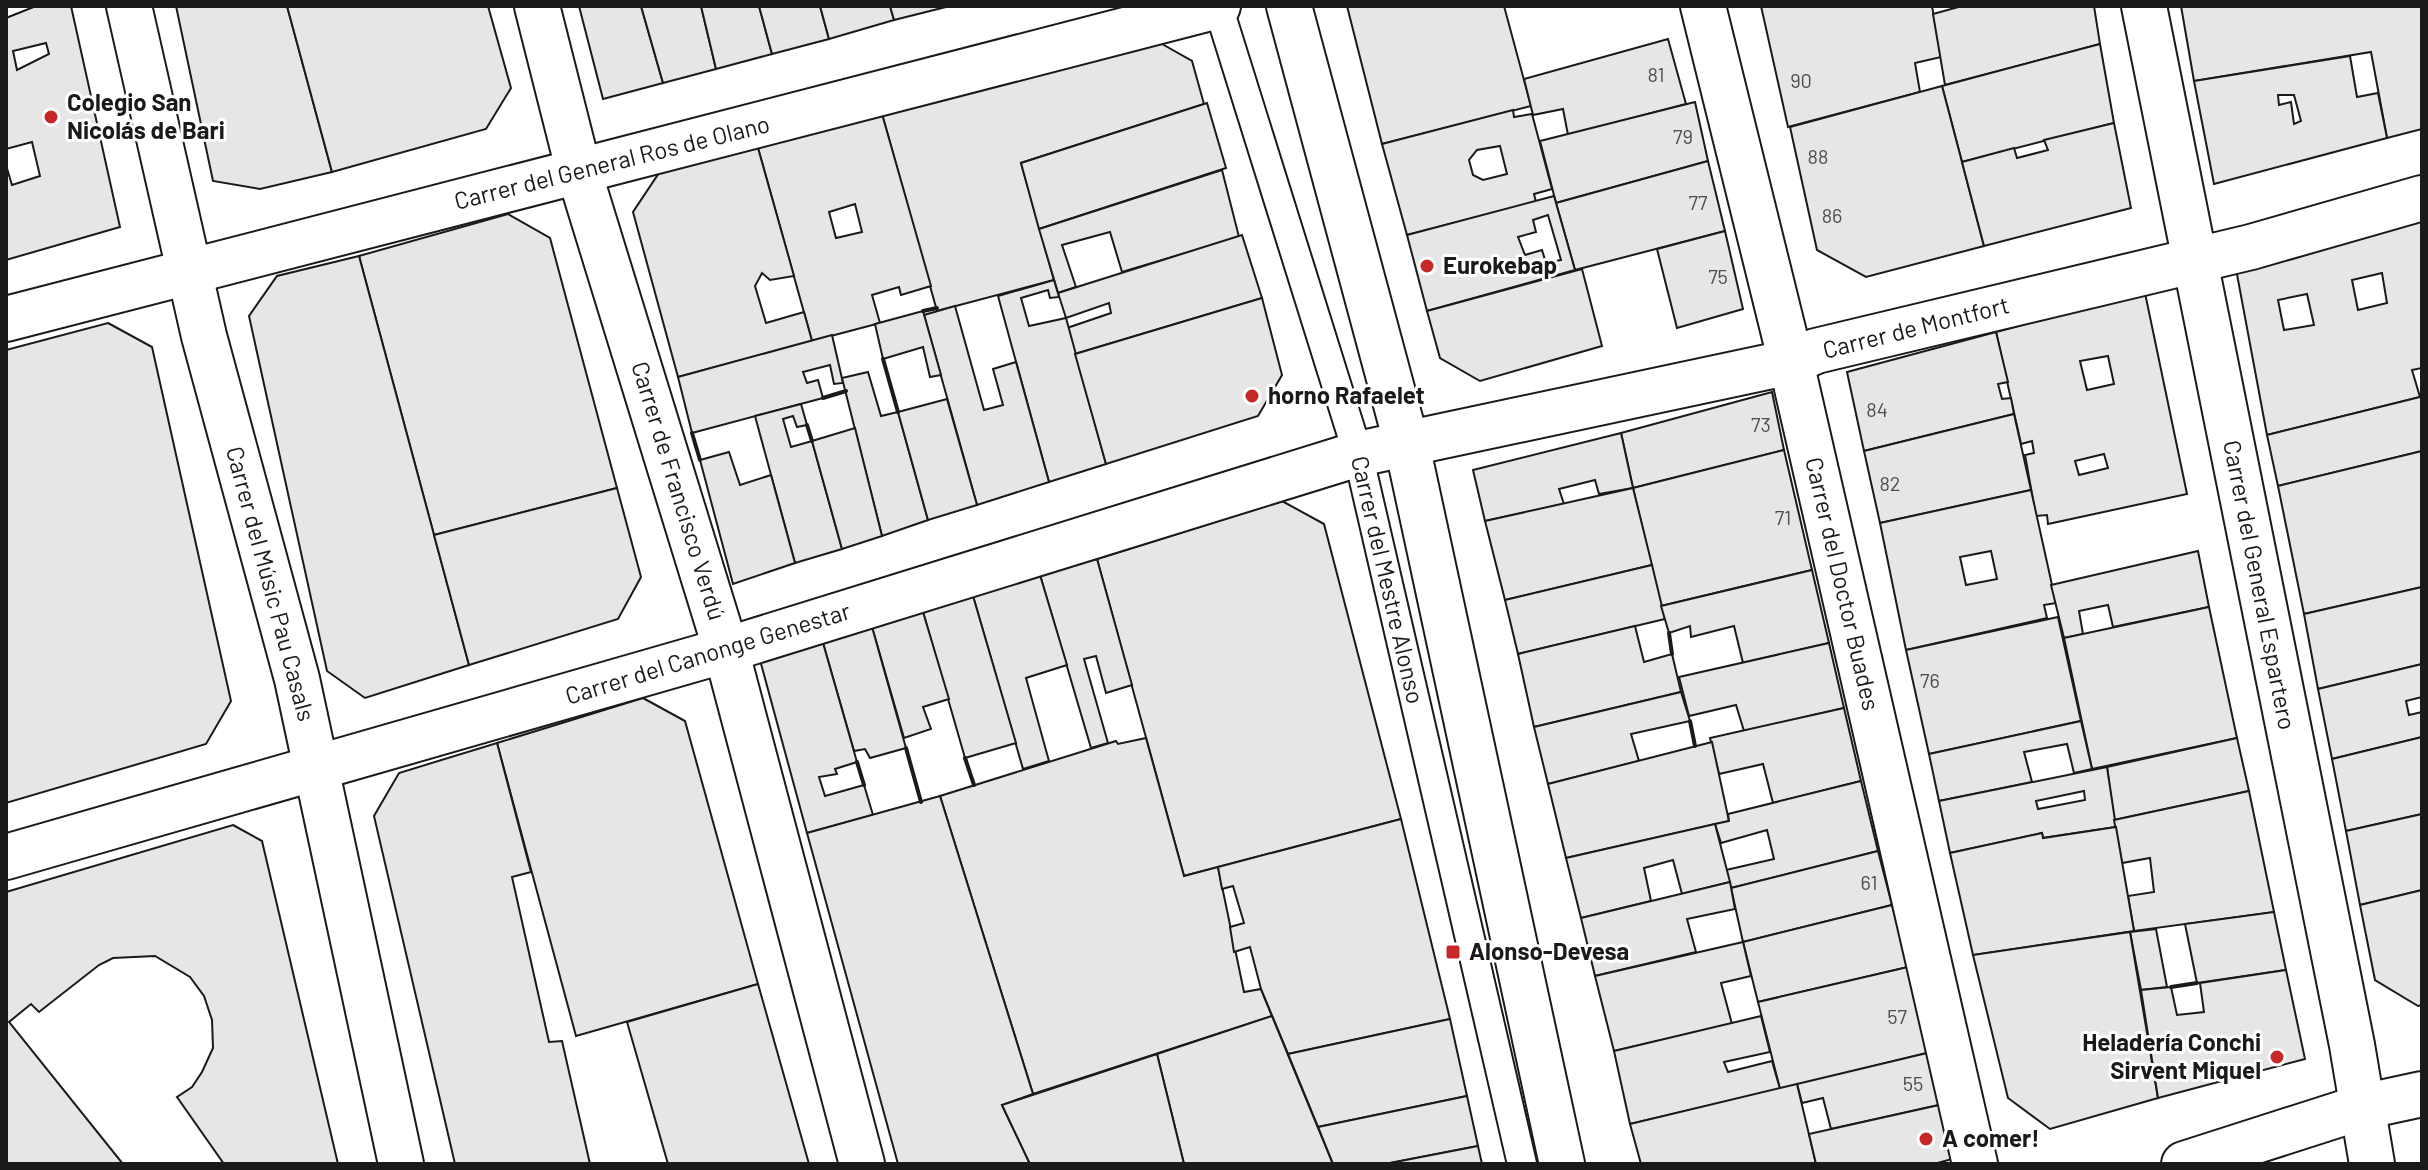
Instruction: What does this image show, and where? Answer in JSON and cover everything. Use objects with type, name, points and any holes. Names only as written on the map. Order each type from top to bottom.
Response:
[{"type":"street","name":"Carrer del Músic Pau Casals","points":[[129,6],[204,336],[297,679],[401,1164]]},
{"type":"street","name":"Carrer de Francisco Verdú","points":[[537,6],[579,172],[726,650],[862,1164]]},
{"type":"street","name":"Carrer del General Ros de Olano","points":[[6,319],[1218,6]]},
{"type":"street","name":"Carrer del Mestre Alonso","points":[[1289,6],[1407,445],[1562,1164]]},
{"type":"street","name":"Carrer del Doctor Buades","points":[[1703,6],[1791,362],[1975,1164]]},
{"type":"street","name":"Carrer del General Espartero","points":[[2144,6],[2349,1030],[2372,1164]]},
{"type":"street","name":"Carrer de Montfort","points":[[1407,445],[1791,362],[1816,351],[2251,247],[2422,198]]},
{"type":"street","name":"Carrer del Canonge Genestar","points":[[6,857],[726,650],[1358,454],[1407,445]]},
{"type":"street","points":[[2184,1164],[2362,1107],[2422,1094]]},
{"type":"lane","name":"Carrer del Mestre Alonso","points":[[1218,6],[1358,454],[1522,1164]]},
{"type":"building","name":"Colegio San Nicolás de Bari","points":[[36,6],[71,6],[120,227],[6,260],[6,165],[12,185],[40,176],[32,142],[6,149],[6,18]],"holes":[[[46,43],[49,54],[17,70],[13,51]]]},
{"type":"building","points":[[176,6],[287,6],[332,172],[260,189],[213,181]]},
{"type":"building","points":[[287,6],[488,6],[511,88],[486,129],[332,172]]},
{"type":"building","points":[[579,6],[641,6],[663,83],[603,99]]},
{"type":"building","points":[[641,6],[701,6],[716,69],[663,83]]},
{"type":"building","points":[[701,6],[759,6],[772,54],[716,69]]},
{"type":"building","points":[[759,6],[820,6],[829,39],[772,54]]},
{"type":"building","points":[[820,6],[890,6],[894,20],[829,39]]},
{"type":"building","points":[[890,6],[950,6],[894,20]]},
{"type":"building","points":[[1347,6],[1504,6],[1531,106],[1382,144]]},
{"type":"building","points":[[1761,6],[1932,6],[1941,57],[1915,63],[1920,92],[1788,127]]},
{"type":"building","points":[[1962,6],[2094,6],[2100,44],[1945,85],[1933,14]]},
{"type":"building","points":[[2181,6],[2422,6],[2422,129],[2387,138],[2371,52],[2194,81]]},
{"type":"building","points":[[1668,39],[1686,104],[1568,135],[1563,109],[1533,115],[1524,79]]},
{"type":"building","points":[[1155,40],[1192,61],[1204,104],[1021,163],[1054,280],[937,311],[882,114]]},
{"type":"building","points":[[2100,44],[2114,123],[1962,162],[1942,86]]},
{"type":"building","points":[[2350,56],[2357,97],[2378,93],[2387,138],[2214,184],[2194,81]],"holes":[[[2278,95],[2294,95],[2301,121],[2294,124],[2291,102],[2279,105]]]},
{"type":"building","points":[[1942,86],[1984,246],[1866,277],[1817,250],[1790,127]]},
{"type":"building","points":[[1695,102],[1708,161],[1556,203],[1540,141]]},
{"type":"building","points":[[1207,103],[1226,168],[1039,229],[1021,163]]},
{"type":"building","points":[[1513,110],[1514,117],[1532,114],[1552,189],[1534,194],[1536,202],[1407,235],[1382,144]],"holes":[[[1500,146],[1507,174],[1483,180],[1473,175],[1469,160],[1477,150]]]},
{"type":"building","points":[[882,114],[931,286],[901,295],[899,287],[872,295],[880,323],[812,341],[758,148]],"holes":[[[855,204],[862,232],[836,238],[829,212]]]},
{"type":"building","points":[[2114,123],[2131,208],[1984,246],[1962,162],[2014,148],[2017,158],[2048,150],[2044,140]]},
{"type":"building","points":[[758,148],[794,276],[770,280],[762,273],[755,286],[766,323],[804,312],[812,341],[678,377],[633,212],[659,173]]},
{"type":"building","points":[[1708,161],[1725,231],[1575,270],[1556,203]]},
{"type":"building","points":[[1222,170],[1239,237],[1122,272],[1110,232],[1062,245],[1076,287],[1058,293],[1039,229]]},
{"type":"building","points":[[1554,196],[1575,270],[1427,311],[1407,235]],"holes":[[[1548,215],[1561,260],[1546,263],[1542,250],[1525,255],[1518,237],[1536,232],[1533,220]]]},
{"type":"building","points":[[508,214],[550,238],[617,488],[434,535],[359,256]]},
{"type":"building","points":[[2422,220],[2422,368],[2412,370],[2420,397],[2267,435],[2236,269]],"holes":[[[2382,273],[2387,303],[2358,310],[2352,280]],[[2307,294],[2314,325],[2284,330],[2278,300]]]},
{"type":"building","points":[[1725,231],[1743,309],[1677,328],[1657,249]]},
{"type":"building","points":[[1242,235],[1262,298],[1075,354],[1067,328],[1111,313],[1109,303],[1066,318],[1058,293]]},
{"type":"building","points":[[359,256],[469,665],[365,698],[327,671],[249,316],[277,276]]},
{"type":"building","points":[[1582,269],[1602,346],[1480,381],[1440,358],[1427,311]]},
{"type":"building","points":[[1054,280],[1059,297],[1050,298],[1048,290],[1021,298],[1029,326],[1066,318],[1106,464],[1049,482],[998,296]]},
{"type":"building","points":[[2145,293],[2187,494],[2048,524],[2047,515],[2036,516],[2025,455],[2034,453],[2032,441],[2021,444],[1996,332]],"holes":[[[2108,356],[2114,384],[2087,390],[2080,361]],[[2104,454],[2108,468],[2079,475],[2075,461]]]},
{"type":"building","points":[[1262,298],[1282,375],[1258,416],[1106,464],[1075,354]]},
{"type":"building","points":[[955,306],[984,410],[1003,405],[993,369],[1016,362],[1049,482],[977,505],[924,315]]},
{"type":"building","points":[[923,311],[941,375],[930,377],[923,347],[883,359],[875,324]]},
{"type":"building","points":[[108,323],[152,347],[231,701],[206,744],[6,803],[6,350]]},
{"type":"building","points":[[1996,332],[2008,382],[1998,384],[2002,399],[2011,398],[2014,414],[1864,451],[1847,372]]},
{"type":"building","points":[[832,335],[843,383],[834,384],[830,365],[803,372],[807,383],[818,380],[823,398],[692,433],[678,377]]},
{"type":"building","points":[[868,372],[881,416],[898,412],[928,520],[882,536],[842,378]]},
{"type":"building","points":[[1772,392],[1784,450],[1633,488],[1621,433]]},
{"type":"building","points":[[2422,397],[2422,451],[2278,486],[2267,435]]},
{"type":"building","points":[[947,399],[977,505],[928,520],[898,412]]},
{"type":"building","points":[[801,404],[807,425],[797,427],[793,416],[783,419],[791,447],[812,441],[842,549],[795,563],[755,416]]},
{"type":"building","points":[[2014,414],[2031,490],[1880,523],[1864,451]]},
{"type":"building","points":[[855,428],[882,536],[842,549],[812,441]]},
{"type":"building","points":[[1621,433],[1633,488],[1599,494],[1595,480],[1559,489],[1564,504],[1485,521],[1473,470]]},
{"type":"building","points":[[1784,450],[1812,570],[1661,606],[1633,488]]},
{"type":"building","points":[[2422,451],[2422,587],[2304,614],[2278,486]]},
{"type":"building","points":[[729,452],[740,485],[771,475],[795,563],[733,584],[700,460]]},
{"type":"building","points":[[617,488],[641,577],[618,619],[469,665],[434,535]]},
{"type":"building","points":[[1633,488],[1652,565],[1505,600],[1485,521]]},
{"type":"building","points":[[2031,490],[2056,603],[2044,605],[2047,618],[1906,650],[1880,523]],"holes":[[[1991,551],[1997,579],[1966,585],[1960,557]]]},
{"type":"building","points":[[1282,501],[1324,524],[1401,819],[1184,876],[1097,559]]},
{"type":"building","points":[[2198,551],[2209,607],[2113,627],[2108,605],[2079,611],[2083,634],[2064,638],[2051,585]]},
{"type":"building","points":[[1097,559],[1132,685],[1106,693],[1096,656],[1084,659],[1108,743],[1091,748],[1040,575]]},
{"type":"building","points":[[1652,565],[1665,619],[1518,654],[1505,600]]},
{"type":"building","points":[[1812,570],[1829,643],[1743,663],[1734,626],[1691,637],[1690,626],[1669,633],[1661,606]]},
{"type":"building","points":[[1040,575],[1067,665],[1026,678],[1049,761],[1023,769],[973,596]]},
{"type":"building","points":[[2422,587],[2422,664],[2318,689],[2304,614]]},
{"type":"building","points":[[973,596],[1016,743],[965,758],[923,612]]},
{"type":"building","points":[[2209,607],[2237,738],[2092,769],[2064,638]]},
{"type":"building","points":[[923,612],[949,699],[923,707],[931,729],[904,738],[872,627]]},
{"type":"building","points":[[2058,617],[2081,721],[1929,754],[1906,650]]},
{"type":"building","points":[[1635,626],[1644,662],[1672,654],[1681,692],[1534,727],[1518,654]]},
{"type":"building","points":[[872,627],[906,748],[870,758],[865,749],[854,751],[823,643]]},
{"type":"building","points":[[823,643],[857,762],[835,769],[837,774],[819,777],[825,796],[864,785],[873,815],[807,833],[760,660]]},
{"type":"building","points":[[1829,643],[1844,708],[1744,731],[1736,705],[1689,716],[1679,677]]},
{"type":"building","points":[[2422,664],[2422,697],[2406,701],[2409,715],[2422,712],[2422,737],[2332,759],[2318,689]]},
{"type":"building","points":[[1681,692],[1690,721],[1631,734],[1639,761],[1548,784],[1534,727]]},
{"type":"building","points":[[643,698],[685,721],[758,984],[576,1036],[497,743]]},
{"type":"building","points":[[1844,708],[1861,781],[1773,803],[1763,764],[1719,774],[1710,738]]},
{"type":"building","points":[[2081,721],[2092,769],[2074,773],[2067,744],[2024,752],[2032,782],[1939,801],[1929,754]]},
{"type":"building","points":[[2422,737],[2422,814],[2346,831],[2332,759]]},
{"type":"building","points":[[1146,738],[1184,876],[1218,867],[1244,992],[1261,989],[1272,1016],[1033,1094],[940,796],[1116,741],[1118,744]]},
{"type":"building","points":[[2237,738],[2249,791],[2114,820],[2107,767]]},
{"type":"building","points":[[1712,742],[1729,821],[1566,858],[1548,784]]},
{"type":"building","points":[[497,743],[531,872],[512,877],[549,1042],[562,1041],[590,1164],[455,1164],[374,816],[399,773]]},
{"type":"building","points":[[2107,767],[2116,827],[2043,838],[2042,833],[1950,853],[1939,801]],"holes":[[[2084,791],[2085,800],[2038,809],[2036,801]]]},
{"type":"building","points":[[1861,781],[1878,851],[1731,888],[1726,870],[1774,859],[1767,830],[1721,843],[1715,824],[1729,821],[1728,814]]},
{"type":"building","points":[[2249,791],[2274,912],[2134,931],[2128,896],[2154,892],[2150,858],[2122,863],[2114,820]]},
{"type":"building","points":[[940,796],[1033,1094],[1002,1105],[1030,1164],[898,1164],[807,833]]},
{"type":"building","points":[[2422,814],[2422,890],[2360,905],[2346,831]]},
{"type":"building","points":[[1401,819],[1450,1019],[1288,1054],[1261,989],[1250,947],[1234,952],[1230,927],[1244,923],[1233,886],[1222,889],[1218,867]]},
{"type":"building","points":[[1715,824],[1730,882],[1682,894],[1673,860],[1644,868],[1651,901],[1581,918],[1566,858]]},
{"type":"building","points":[[233,825],[262,841],[338,1164],[224,1164],[177,1097],[192,1087],[213,1048],[212,1020],[204,996],[190,977],[155,956],[113,958],[99,965],[39,1012],[31,1004],[9,1022],[123,1164],[6,1164],[6,892]]},
{"type":"building","points":[[2116,827],[2134,931],[1973,955],[1950,853],[2042,833],[2043,838]]},
{"type":"building","points":[[1878,851],[1892,905],[1743,942],[1731,888]]},
{"type":"building","points":[[1730,882],[1735,909],[1687,919],[1696,952],[1595,976],[1581,918]]},
{"type":"building","points":[[2422,890],[2422,1005],[2418,1006],[2375,980],[2360,905]]},
{"type":"building","points":[[1892,905],[1908,967],[1758,1002],[1743,942]]},
{"type":"building","points":[[2274,912],[2286,970],[2197,983],[2185,924]]},
{"type":"building","points":[[2156,929],[2167,987],[2141,990],[2130,932]]},
{"type":"building","points":[[2130,932],[2158,1098],[2050,1129],[2008,1098],[1973,955]]},
{"type":"building","points":[[1743,942],[1751,976],[1721,983],[1732,1024],[1614,1051],[1595,976]]},
{"type":"building","points":[[1908,967],[1927,1053],[1780,1089],[1758,1002]]},
{"type":"building","points":[[2286,970],[2305,1059],[2158,1098],[2141,990],[2171,987],[2177,1015],[2204,1012],[2200,983]]},
{"type":"building","points":[[758,984],[809,1164],[668,1164],[627,1022]]},
{"type":"building","points":[[1272,1016],[1333,1164],[1184,1164],[1157,1054]]},
{"type":"building","points":[[1761,1016],[1770,1052],[1724,1062],[1728,1072],[1772,1061],[1780,1089],[1630,1124],[1614,1051]]},
{"type":"building","points":[[1450,1019],[1467,1096],[1318,1127],[1288,1054]]},
{"type":"building","points":[[1927,1053],[1939,1105],[1831,1129],[1823,1098],[1802,1103],[1797,1084]]},
{"type":"building","points":[[1157,1054],[1184,1164],[1030,1164],[1002,1105]]},
{"type":"building","points":[[1797,1084],[1816,1164],[1641,1164],[1630,1124]]},
{"type":"building","points":[[1467,1096],[1478,1146],[1385,1164],[1333,1164],[1318,1127]]},
{"type":"building","points":[[1939,1105],[1952,1159],[1934,1164],[1816,1164],[1809,1134]]},
{"type":"building","points":[[1478,1146],[1482,1164],[1385,1164]]},
{"type":"wall","points":[[923,311],[937,308]]},
{"type":"wall","points":[[883,359],[898,412]]},
{"type":"wall","points":[[823,398],[846,391]]},
{"type":"wall","points":[[807,425],[812,441]]},
{"type":"wall","points":[[692,433],[700,460]]},
{"type":"wall","points":[[1669,633],[1672,654]]},
{"type":"wall","points":[[1690,721],[1695,746]]},
{"type":"wall","points":[[906,748],[921,802]]},
{"type":"wall","points":[[965,758],[974,785]]},
{"type":"wall","points":[[857,762],[864,785]]},
{"type":"wall","points":[[2171,987],[2197,983]]},
{"type":"place","name":"Colegio San Nicolás de Bari","points":[[51,117]]},
{"type":"place","name":"Eurokebap","points":[[1427,266]]},
{"type":"place","name":"horno Rafaelet","points":[[1252,396]]},
{"type":"place","name":"Alonso-Devesa","points":[[1453,952]]},
{"type":"place","name":"Heladería Conchi Sirvent Miquel","points":[[2277,1057]]},
{"type":"place","name":"A comer!","points":[[1926,1139]]}]
